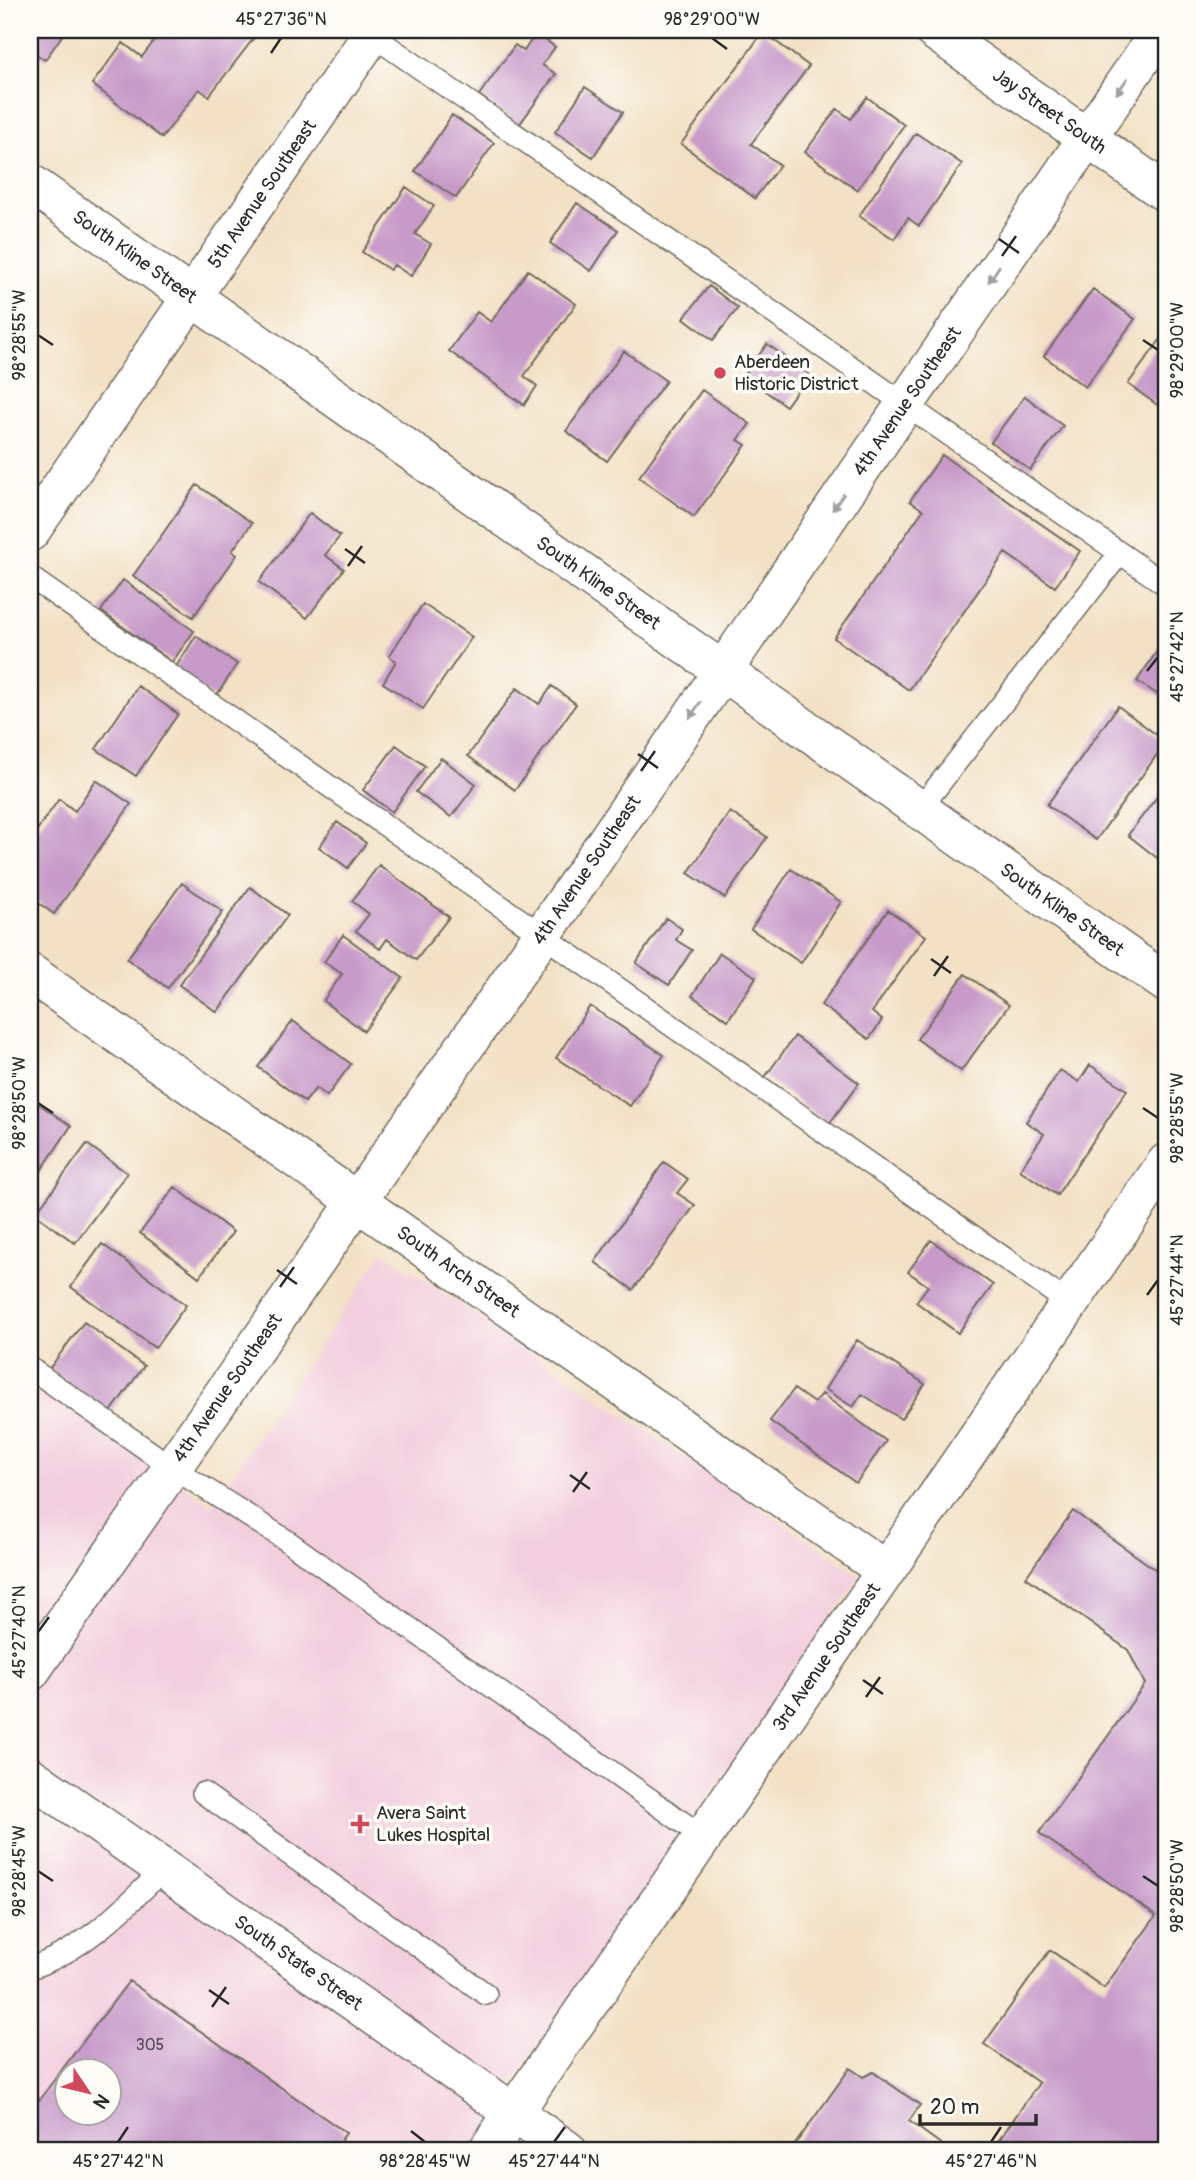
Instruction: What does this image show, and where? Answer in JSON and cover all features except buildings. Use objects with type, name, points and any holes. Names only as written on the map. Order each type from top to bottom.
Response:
[{"type":"street","name":"Jay Street South","points":[[933,30],[1166,193]]},
{"type":"street","name":"4th Avenue Southeast","points":[[30,1672],[543,934],[1161,30]]},
{"type":"street","name":"5th Avenue Southeast","points":[[30,532],[189,296],[373,32]]},
{"type":"street","name":"South Kline Street","points":[[30,183],[1166,983]]},
{"type":"street","name":"South Arch Street","points":[[30,973],[886,1570]]},
{"type":"street","name":"3rd Avenue Southeast","points":[[488,2150],[1166,1163]]},
{"type":"street","name":"South State Street","points":[[30,1776],[567,2150]]},
{"type":"lane","points":[[373,32],[904,406],[1166,585]]},
{"type":"lane","points":[[919,810],[1119,553]]},
{"type":"lane","points":[[30,578],[1070,1304]]},
{"type":"lane","points":[[30,1368],[173,1468],[286,1540],[703,1837]]},
{"type":"lane","points":[[203,1793],[486,1994]]},
{"type":"lane","points":[[30,1968],[57,1960],[113,1918],[164,1869]]},
{"type":"shaded area","name":"Avera Saint Lukes Hospital","points":[[383,1252],[860,1576],[504,2096],[574,2150],[30,2150],[30,1373],[211,1506]]},
{"type":"place","name":"Aberdeen Historic District","points":[[720,373]]},
{"type":"place","name":"Avera Saint Lukes Hospital","points":[[360,1824]]}]
